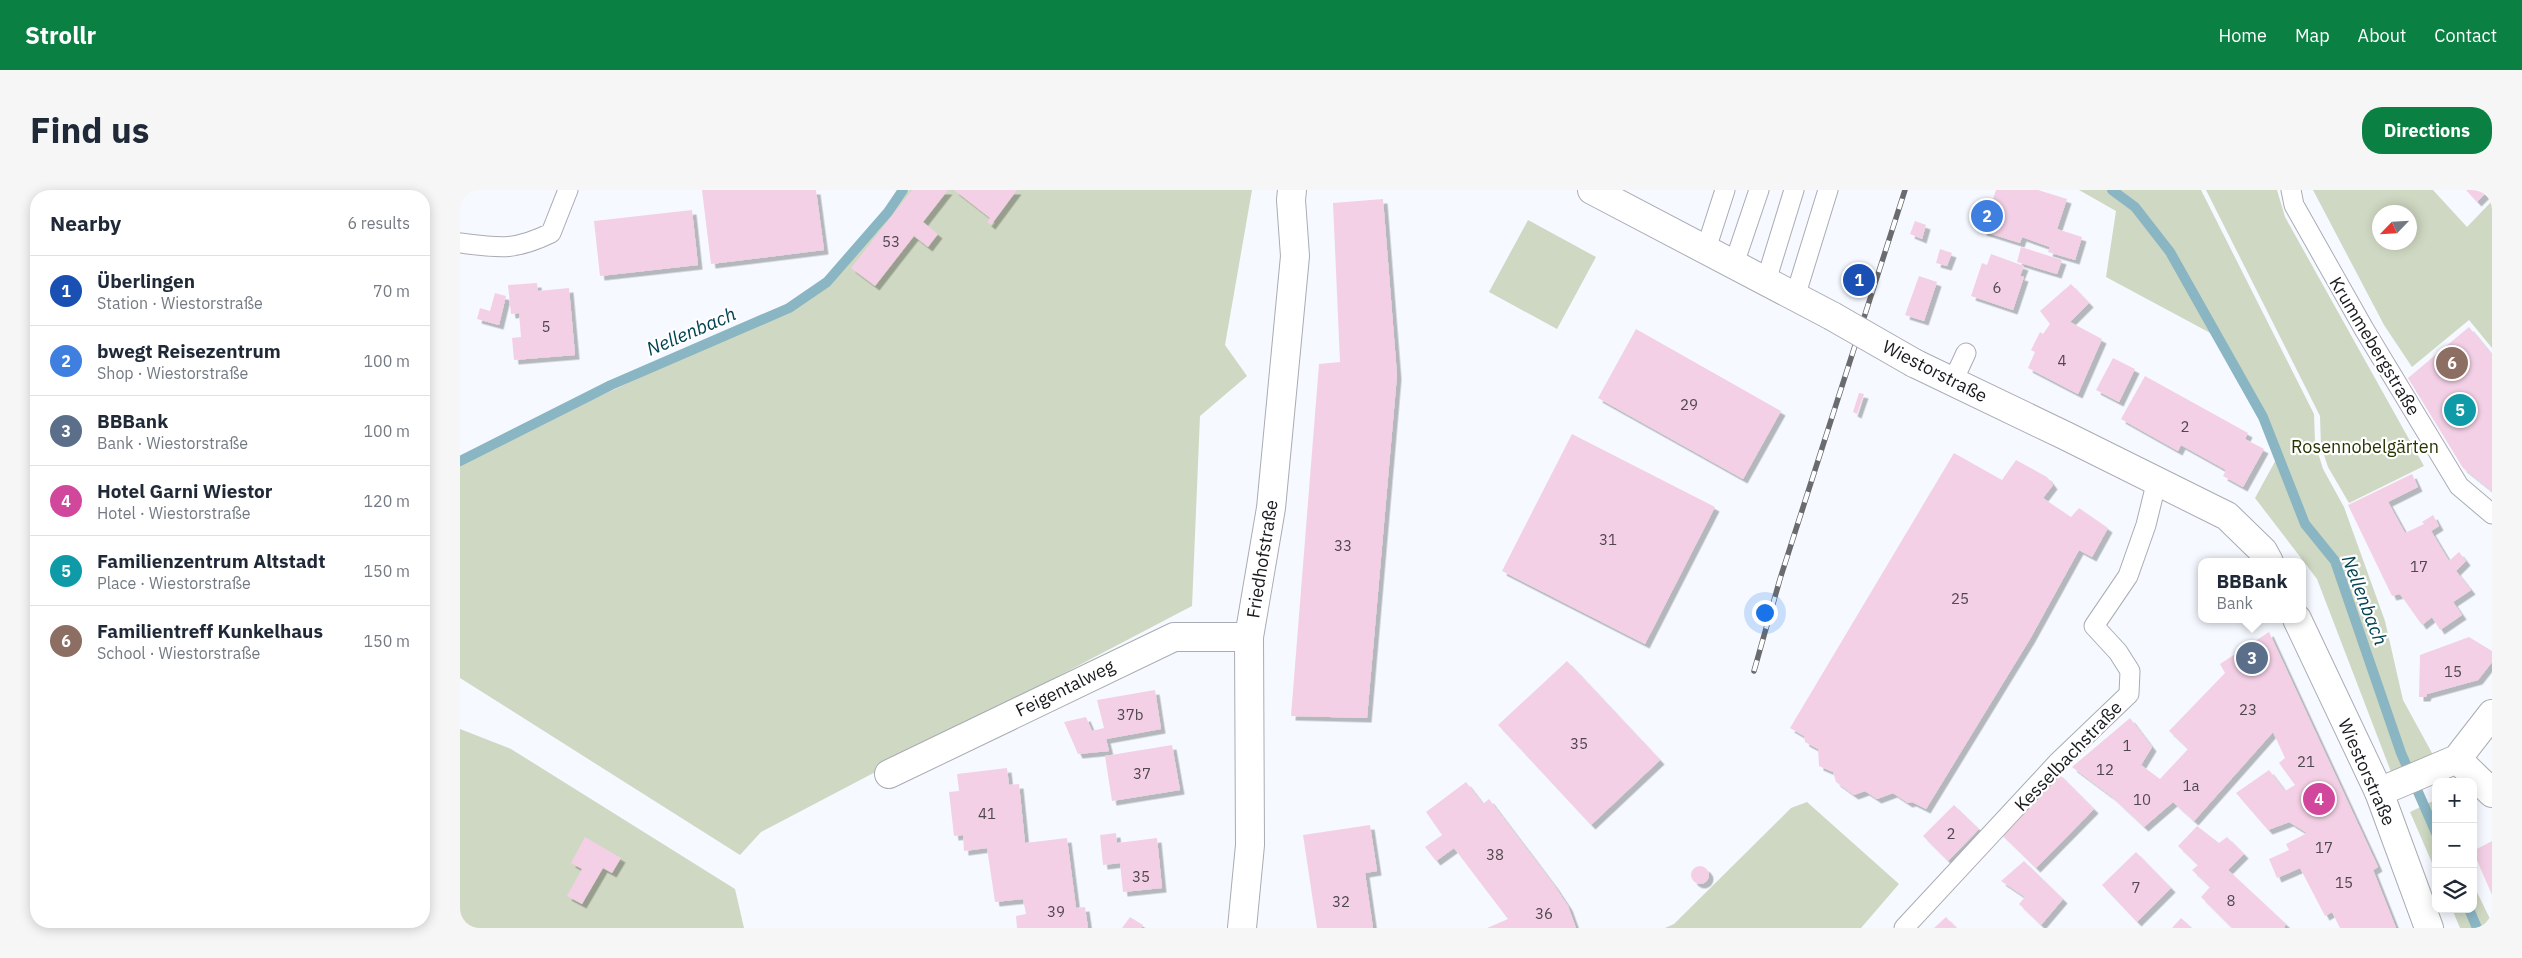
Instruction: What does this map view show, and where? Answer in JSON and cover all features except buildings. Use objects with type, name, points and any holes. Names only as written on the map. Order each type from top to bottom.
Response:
[{"type":"street","name":"Friedhofstraße","points":[[1242,928],[1250,845],[1249,637],[1271,508],[1276,460],[1295,256],[1292,190]]},
{"type":"street","name":"Wiestorstraße","points":[[1592,190],[1832,316],[1914,363],[2158,480],[2227,516],[2263,551],[2266,558]]},
{"type":"street","name":"Wiestorstraße","points":[[2299,623],[2387,788],[2429,928]]},
{"type":"street","name":"Feigentalweg","points":[[888,774],[1174,637],[1249,637]]},
{"type":"street","points":[[2387,788],[2457,758],[2492,714]]},
{"type":"street","points":[[2457,758],[2492,793]]},
{"type":"lane","points":[[460,243],[501,248],[526,244],[551,233],[568,190]]},
{"type":"lane","points":[[1706,249],[1725,190]]},
{"type":"lane","points":[[1734,264],[1758,190]]},
{"type":"lane","points":[[1766,281],[1794,190]]},
{"type":"lane","name":"Krummebergstraße","points":[[2292,190],[2294,205],[2346,298],[2459,486],[2492,514]]},
{"type":"lane","points":[[1796,297],[1826,197]]},
{"type":"lane","points":[[1953,381],[1966,353]]},
{"type":"lane","name":"Kesselbachstraße","points":[[1904,928],[2059,761],[2129,694],[2130,671],[2118,652],[2094,626],[2128,576],[2158,480]]},
{"type":"green space","points":[[909,190],[1252,190],[1225,345],[1247,376],[1200,416],[1192,606],[761,832],[740,855],[460,678],[460,461],[789,308],[827,281],[878,231]]},
{"type":"green space","points":[[2079,190],[2201,190],[2314,414],[2315,443],[2323,469],[2344,507],[2385,621],[2403,700],[2432,753],[2429,767],[2393,777],[2317,579],[2306,565],[2306,558],[2301,558],[2255,498],[2278,456],[2214,335],[2106,277],[2116,211]]},
{"type":"green space","name":"Rosennobelgärten","points":[[2206,190],[2277,190],[2285,217],[2424,466],[2349,503],[2328,467],[2321,446],[2320,416]]},
{"type":"green space","points":[[2313,190],[2433,190],[2467,227],[2492,201],[2492,348],[2469,320],[2412,367],[2384,325]]},
{"type":"green space","points":[[1528,220],[1596,257],[1557,329],[1489,292]]},
{"type":"green space","points":[[460,729],[511,749],[735,889],[744,928],[460,928]]},
{"type":"green space","points":[[2432,801],[2432,863],[2410,812]]},
{"type":"green space","points":[[1807,802],[1899,884],[1861,928],[1665,928],[1674,924],[1791,808]]},
{"type":"green space","points":[[2477,892],[2492,923],[2492,928],[2460,928],[2454,913],[2477,913]]},
{"type":"waterway","name":"Nellenbach","points":[[460,461],[611,385],[789,308],[827,282],[888,212],[903,190]]},
{"type":"waterway","name":"Nellenbach","points":[[2112,190],[2135,207],[2170,252],[2263,417],[2305,524],[2335,561],[2401,753],[2432,824]]},
{"type":"waterway","name":"Nellenbach","points":[[2471,913],[2477,928]]},
{"type":"railway","points":[[1754,671],[1780,579],[1905,190]]},
{"type":"place","name":"bwegt Reisezentrum","points":[[1987,216]]},
{"type":"place","name":"Überlingen","points":[[1859,280]]},
{"type":"place","name":"Familientreff Kunkelhaus","points":[[2452,363]]},
{"type":"place","name":"Familienzentrum Altstadt","points":[[2460,410]]},
{"type":"place","name":"BBBank","points":[[2252,658]]},
{"type":"place","name":"Hotel Garni Wiestor","points":[[2319,799]]}]
